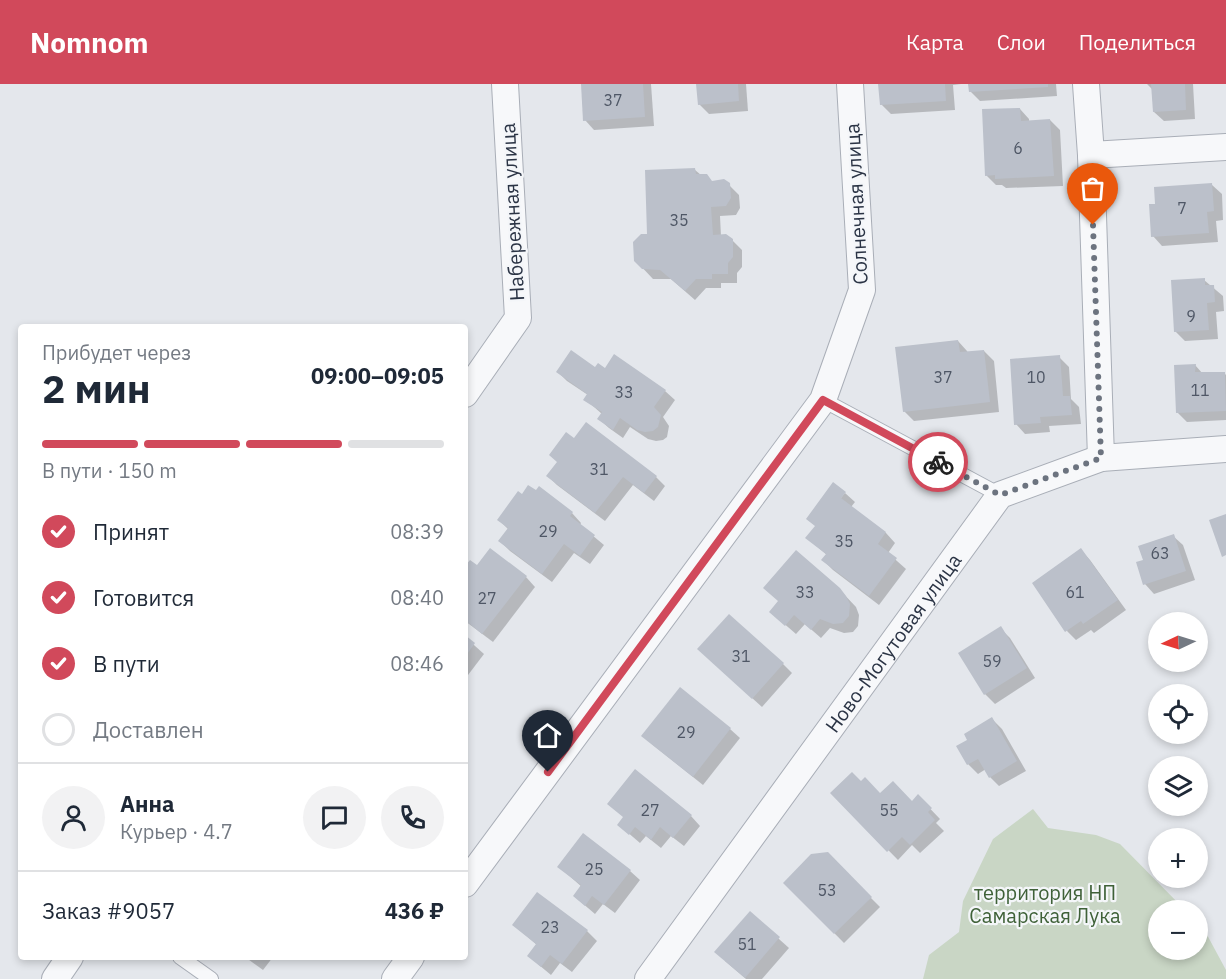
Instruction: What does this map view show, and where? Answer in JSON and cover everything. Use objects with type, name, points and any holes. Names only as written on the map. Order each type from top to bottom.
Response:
[{"type":"street","name":"Набережная улица","points":[[468,390],[519,318],[505,84]]},
{"type":"street","name":"Солнечная улица","points":[[468,880],[823,400],[862,290],[850,84]]},
{"type":"street","points":[[1086,84],[1091,155],[1101,458]]},
{"type":"street","points":[[1091,155],[1226,147]]},
{"type":"street","points":[[1000,495],[1101,458],[1226,449]]},
{"type":"street","name":"Ново-Могутовая улица","points":[[648,979],[1000,495]]},
{"type":"street","points":[[55,979],[68,960]]},
{"type":"street","points":[[395,979],[409,960]]},
{"type":"lane","points":[[823,400],[1000,495]]},
{"type":"lane","points":[[184,960],[211,979]]},
{"type":"green space","name":"территория НП Самарская Лука","points":[[1033,809],[1048,828],[1096,835],[1120,844],[1148,872],[1148,888],[1163,888],[1175,900],[1148,900],[1148,960],[1208,960],[1208,937],[1226,970],[1226,979],[923,979],[929,955],[959,932],[963,901],[993,839]]},
{"type":"building","points":[[581,84],[643,84],[645,117],[583,121]]},
{"type":"building","points":[[696,84],[738,84],[739,101],[698,105]]},
{"type":"building","points":[[878,84],[945,84],[946,101],[880,105]]},
{"type":"building","points":[[968,84],[1048,84],[1048,87],[969,92]]},
{"type":"building","points":[[1151,84],[1185,84],[1186,110],[1153,112]]},
{"type":"building","points":[[1020,108],[1021,121],[1050,119],[1054,176],[995,179],[995,175],[985,176],[982,109]]},
{"type":"building","points":[[695,168],[696,174],[707,174],[712,181],[724,179],[730,183],[731,198],[726,206],[711,207],[713,235],[726,234],[733,239],[733,257],[728,263],[728,274],[712,274],[712,279],[696,279],[685,291],[660,270],[642,269],[634,261],[633,242],[641,234],[647,234],[645,170]]},
{"type":"building","points":[[1212,183],[1214,211],[1207,212],[1209,233],[1151,237],[1149,204],[1155,204],[1154,187]]},
{"type":"building","points":[[1205,278],[1205,285],[1214,285],[1215,302],[1207,303],[1209,330],[1174,332],[1171,280]]},
{"type":"building","points":[[958,340],[960,352],[984,350],[990,402],[903,412],[895,347]]},
{"type":"building","points":[[571,350],[595,367],[598,363],[605,368],[614,354],[666,390],[654,407],[661,415],[658,427],[653,431],[645,432],[637,430],[620,418],[613,430],[597,419],[602,412],[583,400],[587,394],[556,372]]},
{"type":"building","points":[[1060,355],[1063,396],[1070,396],[1072,415],[1040,417],[1041,423],[1014,425],[1010,359]]},
{"type":"building","points":[[1196,364],[1195,372],[1225,372],[1226,411],[1176,413],[1174,365]]},
{"type":"building","points":[[586,422],[657,476],[644,493],[623,477],[595,513],[546,476],[557,462],[549,455],[566,432],[574,438]]},
{"type":"building","points":[[833,482],[846,492],[841,498],[886,532],[878,544],[897,558],[869,596],[821,560],[826,554],[805,538],[815,526],[806,519]]},
{"type":"building","points":[[528,485],[536,490],[539,486],[573,512],[570,516],[595,535],[580,556],[564,544],[542,574],[498,541],[508,528],[497,520],[518,491],[522,494]]},
{"type":"building","points":[[1226,514],[1226,555],[1222,557],[1209,520]]},
{"type":"building","points":[[1174,534],[1186,571],[1143,585],[1136,562],[1143,560],[1138,546]]},
{"type":"building","points":[[490,548],[527,576],[482,634],[468,622],[468,562],[470,560],[477,565]]},
{"type":"building","points":[[1081,548],[1118,600],[1083,624],[1081,621],[1065,632],[1032,583]]},
{"type":"building","points":[[796,550],[840,588],[846,596],[850,604],[849,616],[843,623],[833,624],[820,619],[811,630],[794,615],[785,626],[769,612],[778,601],[763,588]]},
{"type":"building","points":[[729,614],[784,663],[752,699],[697,649]]},
{"type":"building","points":[[1001,626],[1027,668],[984,695],[958,653]]},
{"type":"building","points":[[468,637],[475,643],[468,653]]},
{"type":"building","points":[[680,687],[731,728],[693,777],[641,736]]},
{"type":"building","points":[[992,717],[1017,761],[989,778],[978,759],[967,765],[956,746],[967,740],[964,734]]},
{"type":"building","points":[[635,769],[692,815],[673,838],[660,827],[651,840],[635,827],[629,835],[617,825],[623,817],[607,804]]},
{"type":"building","points":[[852,772],[861,781],[865,777],[880,793],[893,781],[912,801],[918,794],[932,808],[928,812],[935,820],[910,845],[902,837],[887,852],[830,793]]},
{"type":"building","points":[[583,833],[631,870],[604,905],[592,896],[585,906],[573,896],[581,885],[557,867]]},
{"type":"building","points":[[828,852],[872,897],[834,934],[783,883],[811,854]]},
{"type":"building","points":[[537,892],[588,930],[562,964],[550,955],[541,967],[527,956],[536,944],[512,925]]},
{"type":"building","points":[[750,911],[780,937],[745,978],[714,952]]},
{"type":"way so far","points":[[938,462],[1000,495],[1101,458],[1093,225]]},
{"type":"route","points":[[548,772],[823,400],[938,462]]}]
